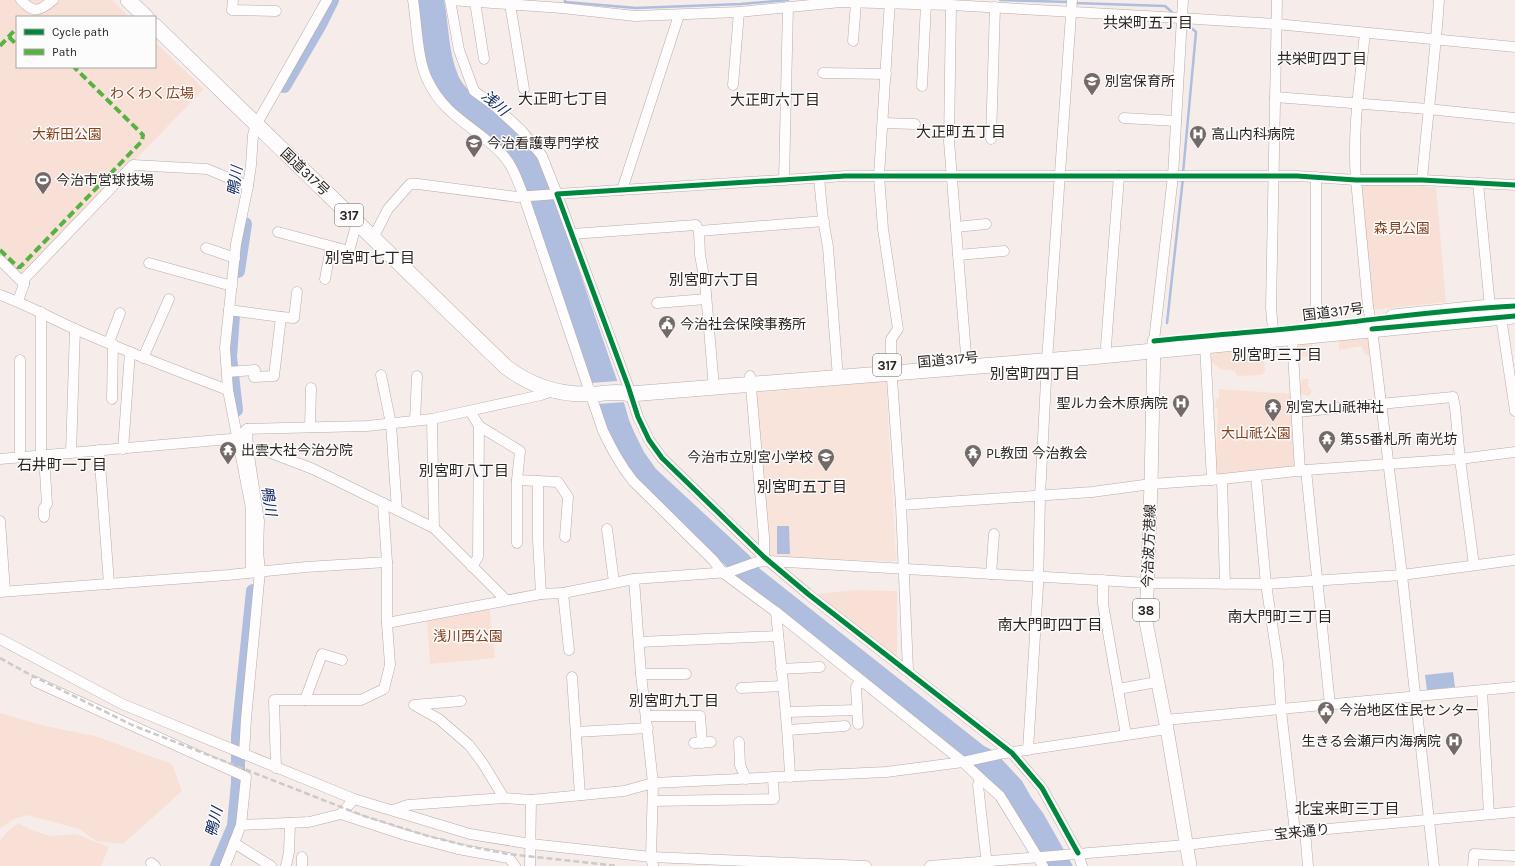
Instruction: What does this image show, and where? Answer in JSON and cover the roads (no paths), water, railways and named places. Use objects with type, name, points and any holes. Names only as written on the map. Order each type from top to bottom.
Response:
[{"type":"highway","points":[[128,0],[145,16]]},
{"type":"highway","name":"国道317号","points":[[156,27],[506,367],[518,377],[552,391],[568,394],[592,394],[1048,356],[1154,346],[1273,330],[1316,326],[1508,317]]},
{"type":"highway","name":"国道317号","points":[[1048,356],[1106,346],[1205,345],[1292,337],[1490,307],[1515,306]]},
{"type":"main road","name":"今治波方港線","points":[[1154,346],[1146,622],[1166,725],[1190,866]]},
{"type":"street","points":[[21,0],[26,6],[36,10],[43,9],[53,0]]},
{"type":"street","points":[[233,0],[232,10],[276,11]]},
{"type":"street","points":[[244,449],[238,438],[228,390],[225,348],[236,244],[248,186],[253,135],[256,125],[327,0]]},
{"type":"street","points":[[413,0],[423,70],[436,96],[449,111],[502,154],[512,168],[526,197],[603,431],[615,458],[623,469],[633,481],[726,572],[861,681],[965,762],[1000,796],[1040,860]]},
{"type":"street","points":[[1082,866],[1078,853],[1042,788],[1012,753],[908,670],[763,560],[662,458],[649,440],[626,391],[572,234],[555,194],[542,156],[522,131],[495,106],[474,91],[459,50],[450,0],[510,4],[562,4],[635,16],[739,12],[775,4],[788,7],[841,2],[890,2],[1276,24],[1436,40],[1515,46]]},
{"type":"street","points":[[1028,750],[1048,356],[1072,0]]},
{"type":"street","points":[[1154,346],[1173,176],[1183,0]]},
{"type":"street","points":[[1273,330],[1271,308],[1277,0]]},
{"type":"street","points":[[1422,180],[1439,0]]},
{"type":"street","points":[[475,2],[484,59]]},
{"type":"street","points":[[853,42],[856,2]]},
{"type":"street","points":[[890,2],[879,176],[884,229],[898,329],[891,339],[901,505],[908,670]]},
{"type":"street","points":[[510,4],[524,89]]},
{"type":"street","points":[[922,86],[926,4]]},
{"type":"street","points":[[951,5],[949,141],[967,362]]},
{"type":"street","points":[[784,180],[788,7]]},
{"type":"street","points":[[991,139],[995,8]]},
{"type":"street","points":[[733,85],[739,12]]},
{"type":"street","points":[[622,190],[679,15]]},
{"type":"street","points":[[1365,33],[1357,104],[1356,180],[1380,404],[1402,574],[1434,866]]},
{"type":"street","points":[[823,73],[886,74]]},
{"type":"street","points":[[1274,97],[1515,118]]},
{"type":"street","points":[[1124,118],[1176,121]]},
{"type":"street","points":[[883,123],[915,124]]},
{"type":"street","points":[[18,301],[24,284],[24,279],[133,165],[207,169],[248,186]]},
{"type":"street","points":[[373,238],[388,209],[410,184],[517,197],[784,180],[879,176],[1316,177],[1356,180],[1422,180],[1515,185]]},
{"type":"street","points":[[1106,346],[1119,176]]},
{"type":"street","points":[[1316,177],[1316,326]]},
{"type":"street","points":[[819,178],[828,247],[838,373]]},
{"type":"street","points":[[1478,183],[1490,307]]},
{"type":"street","points":[[699,231],[824,221]]},
{"type":"street","points":[[278,232],[349,251],[357,222]]},
{"type":"street","points":[[956,228],[986,224]]},
{"type":"street","points":[[572,234],[696,225],[699,231],[700,256],[705,282],[714,384]]},
{"type":"street","points":[[325,279],[331,246]]},
{"type":"street","points":[[206,248],[235,258]]},
{"type":"street","points":[[958,255],[1004,251]]},
{"type":"street","points":[[0,260],[24,284]]},
{"type":"street","points":[[149,263],[232,286]]},
{"type":"street","points":[[229,310],[294,318],[297,292]]},
{"type":"street","points":[[0,295],[18,301],[75,329],[111,343],[143,358],[228,390]]},
{"type":"street","points":[[143,358],[169,299]]},
{"type":"street","points":[[657,303],[706,299]]},
{"type":"street","points":[[41,312],[43,456],[47,504],[44,508],[44,517]]},
{"type":"street","points":[[112,399],[111,343],[120,313]]},
{"type":"street","points":[[226,372],[255,370],[254,377],[274,376],[281,317]]},
{"type":"street","points":[[1508,317],[1515,411]]},
{"type":"street","points":[[71,453],[75,329]]},
{"type":"street","points":[[1292,337],[1303,471],[1330,705]]},
{"type":"street","points":[[1205,345],[1225,584]]},
{"type":"street","points":[[123,449],[130,352]]},
{"type":"street","points":[[20,360],[20,457]]},
{"type":"street","points":[[381,375],[390,424],[397,510]]},
{"type":"street","points":[[415,420],[417,376]]},
{"type":"street","points":[[750,380],[764,536],[763,560]]},
{"type":"street","points":[[310,427],[311,388]]},
{"type":"street","points":[[0,459],[238,438],[247,429],[367,426],[432,419],[541,395],[552,391]]},
{"type":"street","points":[[1297,412],[1453,397],[1474,566]]},
{"type":"street","points":[[470,411],[479,426],[520,451],[517,480],[517,544]]},
{"type":"street","points":[[432,419],[434,528]]},
{"type":"street","points":[[472,567],[478,557],[479,426]]},
{"type":"street","points":[[244,754],[256,571],[244,449],[247,429]]},
{"type":"street","points":[[244,449],[266,451],[313,469],[434,528],[506,600]]},
{"type":"street","points":[[99,450],[109,584]]},
{"type":"street","points":[[901,505],[1092,492],[1151,484],[1217,480],[1303,471],[1460,459],[1515,452]]},
{"type":"street","points":[[1256,476],[1266,584],[1278,663],[1281,710],[1300,832],[1308,866]]},
{"type":"street","points":[[517,480],[558,482],[568,497],[565,537]]},
{"type":"street","points":[[538,481],[538,540],[541,594]]},
{"type":"street","points":[[276,768],[274,700],[361,700],[384,690],[390,665],[387,623],[387,562],[382,503]]},
{"type":"street","points":[[0,521],[3,592],[256,571],[387,562]]},
{"type":"street","points":[[606,529],[614,582]]},
{"type":"street","points":[[991,574],[994,534]]},
{"type":"street","points":[[387,623],[541,594],[563,593],[634,578],[726,572],[763,560],[904,570],[1148,583],[1266,584],[1402,574],[1515,560]]},
{"type":"street","points":[[634,578],[641,674],[653,783],[652,862]]},
{"type":"street","points":[[1103,580],[1103,604],[1126,735]]},
{"type":"street","points":[[563,593],[569,650]]},
{"type":"street","points":[[776,612],[782,686],[787,712],[790,777]]},
{"type":"street","points":[[639,642],[778,636]]},
{"type":"street","points":[[0,639],[122,704],[276,768],[354,799],[470,834],[652,862],[866,866]]},
{"type":"street","points":[[305,700],[322,654],[342,660]]},
{"type":"street","points":[[781,669],[820,667]]},
{"type":"street","points":[[641,674],[686,674]]},
{"type":"street","points":[[572,676],[580,795]]},
{"type":"street","points":[[858,724],[856,687],[861,681]]},
{"type":"street","points":[[36,682],[246,777],[241,825],[225,866]]},
{"type":"street","points":[[1118,689],[1158,682]]},
{"type":"street","points":[[740,688],[782,686]]},
{"type":"street","points":[[393,810],[408,805],[504,798],[531,800],[624,792],[653,783],[886,772],[965,762],[999,754],[1126,735],[1166,725],[1281,710],[1515,687]]},
{"type":"street","points":[[1482,691],[1489,814]]},
{"type":"street","points":[[461,701],[414,705],[440,719],[469,745],[482,762],[504,798]]},
{"type":"street","points":[[787,712],[857,710]]},
{"type":"street","points":[[646,716],[700,716],[702,743]]},
{"type":"street","points":[[788,730],[845,726]]},
{"type":"street","points":[[576,732],[648,728]]},
{"type":"street","points":[[739,742],[740,765],[746,779]]},
{"type":"street","points":[[653,801],[774,799],[773,777]]},
{"type":"street","points":[[980,778],[978,785],[987,864]]},
{"type":"street","points":[[341,814],[354,799]]},
{"type":"street","points":[[530,866],[531,800]]},
{"type":"street","name":"宝来通り","points":[[930,866],[1040,860],[1078,853],[1186,845],[1300,832],[1515,812]]},
{"type":"street","points":[[241,825],[309,822],[341,814],[405,835],[458,849],[509,858],[515,866]]},
{"type":"street","points":[[286,866],[289,852],[290,823]]},
{"type":"street","points":[[234,843],[271,866]]},
{"type":"street","points":[[1473,866],[1474,854],[1515,856]]},
{"type":"water","points":[[417,0],[444,0],[452,57],[462,82],[475,97],[515,129],[531,149],[545,171],[621,392],[629,420],[644,452],[656,469],[750,556],[760,569],[984,746],[994,751],[1022,781],[1031,797],[1043,813],[1073,866],[1047,866],[1009,800],[971,767],[735,575],[633,476],[607,432],[512,163],[452,111],[433,84],[424,61]]},
{"type":"water","points":[[777,526],[789,526],[790,554],[777,554]]},
{"type":"water","points":[[1453,672],[1455,687],[1427,690],[1425,675]]},
{"type":"waterway","name":"鴨川","points":[[284,86],[319,26],[332,0]]},
{"type":"waterway","points":[[565,0],[565,2],[636,8],[741,4],[788,0]]},
{"type":"waterway","points":[[1000,0],[1069,2]]},
{"type":"waterway","points":[[1074,3],[1165,6],[1174,14]]},
{"type":"waterway","points":[[1183,173],[1196,32],[1184,22]]},
{"type":"waterway","points":[[1167,323],[1183,178]]},
{"type":"waterway","name":"鴨川","points":[[238,271],[245,224]]},
{"type":"waterway","name":"鴨川","points":[[233,315],[230,357],[236,410]]},
{"type":"waterway","name":"鴨川","points":[[217,866],[234,826],[238,783],[238,736],[253,591]]},
{"type":"railway","points":[[0,658],[132,725],[364,816],[428,836],[508,854],[618,866]]},
{"type":"place","name":"別宮保育所","points":[[1092,96]]},
{"type":"place","name":"高山内科病院","points":[[1198,149]]},
{"type":"place","name":"今治看護専門学校","points":[[474,158]]},
{"type":"place","name":"今治市営球技場","points":[[43,195]]},
{"type":"place","name":"今治社会保険事務所","points":[[667,339]]},
{"type":"place","name":"聖ルカ会木原病院","points":[[1181,418]]},
{"type":"place","name":"別宮大山祇神社","points":[[1273,422]]},
{"type":"place","name":"第55番札所 南光坊","points":[[1327,454]]},
{"type":"place","name":"出雲大社今治分院","points":[[228,465]]},
{"type":"place","name":"PL教団 今治教会","points":[[973,468]]},
{"type":"place","name":"今治市立別宮小学校","points":[[826,472]]},
{"type":"place","name":"今治地区住民センター","points":[[1326,725]]},
{"type":"place","name":"生きる会瀬戸内海病院","points":[[1454,756]]},
{"type":"district","name":"共栄町五丁目","points":[[1148,23]]},
{"type":"district","name":"共栄町四丁目","points":[[1322,59]]},
{"type":"district","name":"大正町七丁目","points":[[563,99]]},
{"type":"district","name":"大正町六丁目","points":[[775,100]]},
{"type":"district","name":"大正町五丁目","points":[[961,132]]},
{"type":"district","name":"別宮町七丁目","points":[[370,258]]},
{"type":"district","name":"別宮町六丁目","points":[[714,280]]},
{"type":"district","name":"別宮町三丁目","points":[[1277,355]]},
{"type":"district","name":"別宮町四丁目","points":[[1035,374]]},
{"type":"district","name":"石井町一丁目","points":[[62,465]]},
{"type":"district","name":"別宮町八丁目","points":[[464,471]]},
{"type":"district","name":"別宮町五丁目","points":[[802,487]]},
{"type":"district","name":"南大門町三丁目","points":[[1280,617]]},
{"type":"district","name":"南大門町四丁目","points":[[1050,625]]},
{"type":"district","name":"別宮町九丁目","points":[[674,701]]},
{"type":"district","name":"北宝来町三丁目","points":[[1347,809]]},
{"type":"park label","name":"わくわく広場","points":[[152,93]]},
{"type":"park label","name":"大新田公園","points":[[67,134]]},
{"type":"park label","name":"森見公園","points":[[1402,228]]},
{"type":"park label","name":"大山祇公園","points":[[1256,433]]},
{"type":"park label","name":"浅川西公園","points":[[468,636]]},
{"type":"water label","name":"浅川","points":[[495,103]]}]
